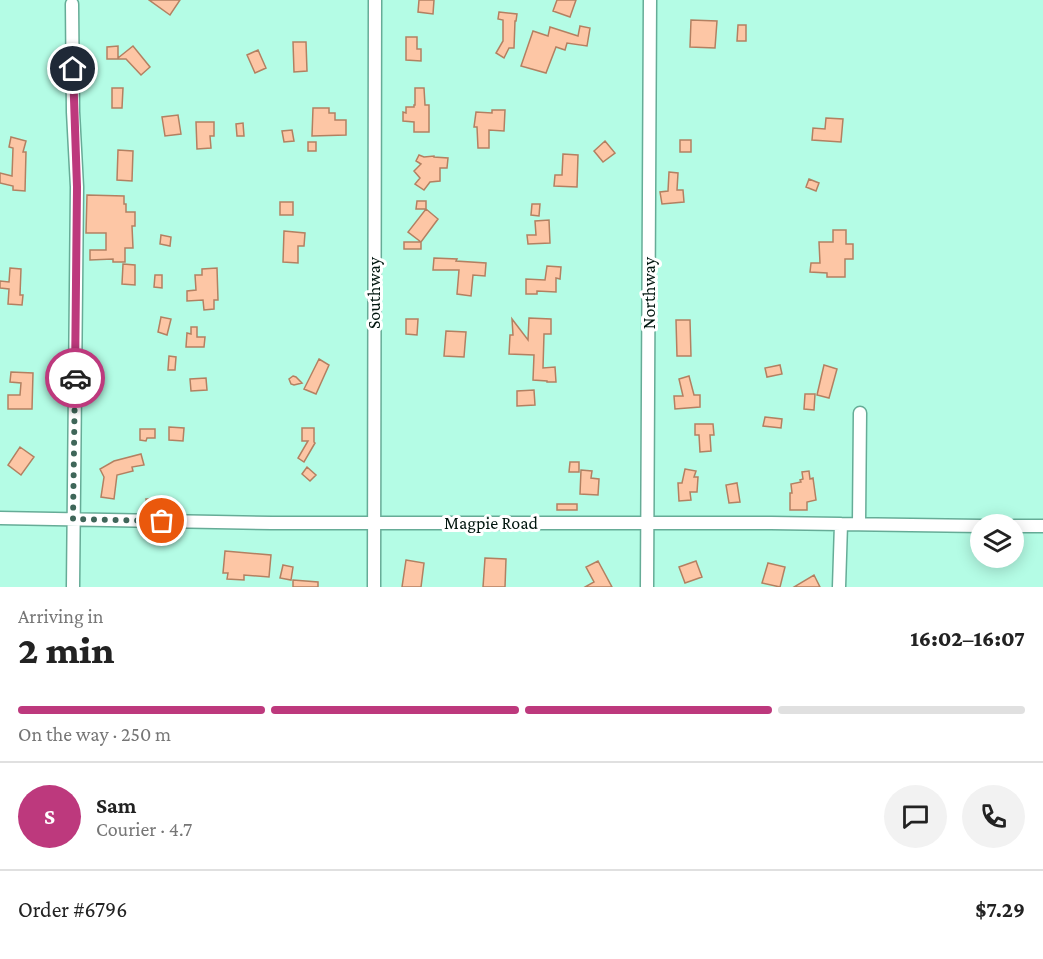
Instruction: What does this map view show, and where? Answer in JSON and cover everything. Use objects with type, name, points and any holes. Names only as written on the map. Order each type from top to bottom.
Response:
[{"type":"street","name":"Southway","points":[[374,587],[375,0]]},
{"type":"street","name":"Northway","points":[[647,587],[650,0]]},
{"type":"street","points":[[72,4],[73,112],[77,187],[73,587]]},
{"type":"street","points":[[859,523],[860,413]]},
{"type":"street","name":"Magpie Road","points":[[0,518],[272,523],[859,523],[970,526]]},
{"type":"street","points":[[839,587],[842,524]]},
{"type":"street","points":[[1024,526],[1043,526]]},
{"type":"building","points":[[149,0],[180,0],[170,15]]},
{"type":"building","points":[[419,0],[434,0],[433,14],[418,12]]},
{"type":"building","points":[[557,0],[576,0],[570,17],[553,11]]},
{"type":"building","points":[[499,12],[517,14],[514,48],[509,48],[504,58],[496,53],[503,41],[503,20],[498,19]]},
{"type":"building","points":[[691,20],[717,21],[715,48],[690,47]]},
{"type":"building","points":[[738,25],[746,25],[746,41],[737,41]]},
{"type":"building","points":[[580,26],[590,28],[587,46],[567,43],[565,50],[556,47],[546,73],[521,66],[533,31],[548,36],[550,27],[578,36]]},
{"type":"building","points":[[406,37],[417,37],[417,49],[421,49],[421,61],[406,60]]},
{"type":"building","points":[[293,42],[306,42],[307,71],[294,72]]},
{"type":"building","points":[[118,46],[118,58],[133,46],[150,67],[141,75],[126,59],[107,59],[107,47]]},
{"type":"building","points":[[258,50],[266,68],[255,73],[247,55]]},
{"type":"building","points":[[112,88],[123,88],[122,108],[112,108]]},
{"type":"building","points":[[415,88],[424,88],[425,105],[429,105],[429,132],[414,132],[414,122],[403,121],[403,112],[406,113],[406,107],[415,105]]},
{"type":"building","points":[[313,108],[329,108],[329,113],[335,113],[335,120],[346,120],[346,135],[312,136]]},
{"type":"building","points":[[492,110],[505,110],[504,131],[489,130],[489,148],[478,148],[477,127],[474,127],[476,112],[492,113]]},
{"type":"building","points":[[178,115],[181,134],[165,136],[162,117]]},
{"type":"building","points":[[826,118],[843,119],[841,142],[812,140],[813,128],[825,129]]},
{"type":"building","points":[[196,122],[214,122],[214,136],[210,136],[211,148],[197,149]]},
{"type":"building","points":[[243,123],[244,136],[237,136],[236,124]]},
{"type":"building","points":[[292,130],[294,141],[284,142],[282,131]]},
{"type":"building","points":[[11,137],[26,141],[23,152],[26,152],[25,191],[13,190],[13,186],[0,183],[0,173],[12,176],[13,148],[9,147]]},
{"type":"building","points":[[680,140],[691,140],[691,152],[680,152]]},
{"type":"building","points":[[605,141],[615,153],[603,162],[594,151]]},
{"type":"building","points":[[308,142],[316,142],[316,151],[308,151]]},
{"type":"building","points":[[118,150],[133,151],[132,181],[117,180]]},
{"type":"building","points":[[563,154],[578,155],[577,187],[554,186],[555,175],[562,175]]},
{"type":"building","points":[[419,155],[448,158],[447,168],[440,168],[440,181],[430,182],[424,190],[415,184],[420,178],[414,171],[421,164],[416,161]]},
{"type":"building","points":[[669,172],[678,173],[677,190],[683,190],[684,202],[662,204],[660,192],[668,191]]},
{"type":"building","points":[[809,179],[819,183],[816,191],[806,187]]},
{"type":"building","points":[[87,195],[124,196],[126,212],[135,212],[135,226],[132,226],[133,248],[125,248],[125,262],[113,262],[113,259],[90,260],[90,250],[106,250],[106,233],[86,233]]},
{"type":"building","points":[[417,201],[426,201],[426,209],[416,209]]},
{"type":"building","points":[[280,202],[293,202],[293,215],[280,215]]},
{"type":"building","points":[[532,204],[540,204],[539,216],[531,215]]},
{"type":"building","points":[[426,209],[438,219],[421,242],[408,232]]},
{"type":"building","points":[[549,220],[550,243],[528,244],[527,235],[536,235],[535,221]]},
{"type":"building","points":[[833,230],[846,230],[846,244],[853,244],[853,259],[845,259],[845,277],[827,277],[827,273],[810,272],[811,263],[820,263],[819,242],[833,242]]},
{"type":"building","points":[[284,231],[305,233],[304,246],[298,246],[298,263],[283,262]]},
{"type":"building","points":[[161,235],[171,237],[170,246],[160,244]]},
{"type":"building","points":[[404,242],[421,242],[421,249],[404,249]]},
{"type":"building","points":[[434,258],[486,263],[485,276],[473,275],[471,296],[457,294],[459,270],[433,270]]},
{"type":"building","points":[[123,264],[135,265],[135,285],[122,284]]},
{"type":"building","points":[[547,266],[561,267],[560,279],[556,278],[556,292],[537,291],[537,294],[526,294],[526,279],[545,280]]},
{"type":"building","points":[[10,268],[21,269],[22,305],[8,304],[9,289],[0,288],[0,281],[9,282]]},
{"type":"building","points":[[217,268],[218,300],[214,300],[214,309],[204,310],[203,300],[187,301],[187,291],[196,290],[195,275],[202,275],[202,269]]},
{"type":"building","points":[[155,275],[162,275],[162,288],[154,287]]},
{"type":"building","points":[[161,317],[171,319],[167,335],[158,332]]},
{"type":"building","points":[[529,318],[551,319],[551,334],[544,334],[543,368],[555,367],[556,382],[533,380],[534,355],[509,354],[510,335],[513,335],[512,319],[528,340]]},
{"type":"building","points":[[406,319],[418,319],[417,335],[406,334]]},
{"type":"building","points":[[676,320],[690,320],[691,356],[677,356]]},
{"type":"building","points":[[191,327],[197,327],[197,337],[205,337],[204,347],[186,347],[187,333],[191,334]]},
{"type":"building","points":[[446,331],[466,332],[464,357],[444,356]]},
{"type":"building","points":[[169,356],[176,357],[175,370],[168,370]]},
{"type":"building","points":[[319,359],[329,365],[316,394],[304,389]]},
{"type":"building","points":[[780,365],[782,374],[767,377],[765,368]]},
{"type":"building","points":[[824,365],[837,369],[829,398],[817,395]]},
{"type":"building","points":[[11,372],[33,373],[32,409],[8,409],[8,395],[20,395],[21,383],[10,382]]},
{"type":"building","points":[[293,376],[302,383],[291,384],[289,379]]},
{"type":"building","points":[[689,376],[694,395],[700,395],[700,407],[675,409],[674,396],[683,396],[679,379]]},
{"type":"building","points":[[206,378],[207,390],[191,391],[190,379]]},
{"type":"building","points":[[534,390],[535,405],[517,406],[517,391]]},
{"type":"building","points":[[805,394],[815,394],[814,410],[804,409]]},
{"type":"building","points":[[765,417],[782,419],[781,428],[763,426]]},
{"type":"building","points":[[695,424],[713,424],[714,435],[710,435],[711,451],[700,452],[699,435],[695,435]]},
{"type":"building","points":[[169,427],[184,428],[183,441],[169,440]]},
{"type":"building","points":[[302,428],[314,428],[315,443],[304,462],[298,458],[308,441],[302,441]]},
{"type":"building","points":[[140,429],[155,429],[155,438],[140,440]]},
{"type":"building","points":[[20,447],[34,457],[21,475],[8,465]]},
{"type":"building","points":[[141,454],[144,465],[132,467],[133,471],[117,475],[114,499],[101,497],[104,477],[100,469],[114,461]]},
{"type":"building","points":[[570,462],[579,462],[579,472],[569,472]]},
{"type":"building","points":[[307,467],[316,475],[310,481],[302,474]]},
{"type":"building","points":[[685,469],[696,471],[694,477],[698,477],[697,492],[690,492],[691,500],[679,501],[678,483],[682,483]]},
{"type":"building","points":[[581,470],[592,471],[591,478],[599,479],[598,495],[580,494]]},
{"type":"building","points":[[809,471],[810,479],[813,478],[816,500],[807,502],[807,510],[790,510],[791,484],[801,482],[802,472]]},
{"type":"building","points":[[737,483],[740,502],[729,503],[726,485]]},
{"type":"building","points":[[146,499],[156,499],[156,508],[147,509]]},
{"type":"building","points":[[557,504],[577,504],[577,510],[557,510]]},
{"type":"building","points":[[225,551],[271,555],[269,577],[244,575],[244,580],[227,579],[228,573],[223,573]]},
{"type":"building","points":[[485,558],[506,559],[505,587],[483,587]]},
{"type":"building","points":[[406,560],[424,563],[421,587],[402,587]]},
{"type":"building","points":[[598,561],[612,587],[585,587],[594,582],[586,567]]},
{"type":"building","points":[[696,561],[702,577],[685,583],[679,567]]},
{"type":"building","points":[[768,563],[785,567],[780,587],[762,583]]},
{"type":"building","points":[[283,565],[293,567],[291,580],[280,578]]},
{"type":"building","points":[[814,575],[820,587],[794,587]]},
{"type":"building","points":[[293,580],[318,582],[318,587],[293,587]]},
{"type":"way so far","points":[[75,378],[73,519],[162,521]]},
{"type":"route","points":[[73,69],[77,187],[75,378]]}]
